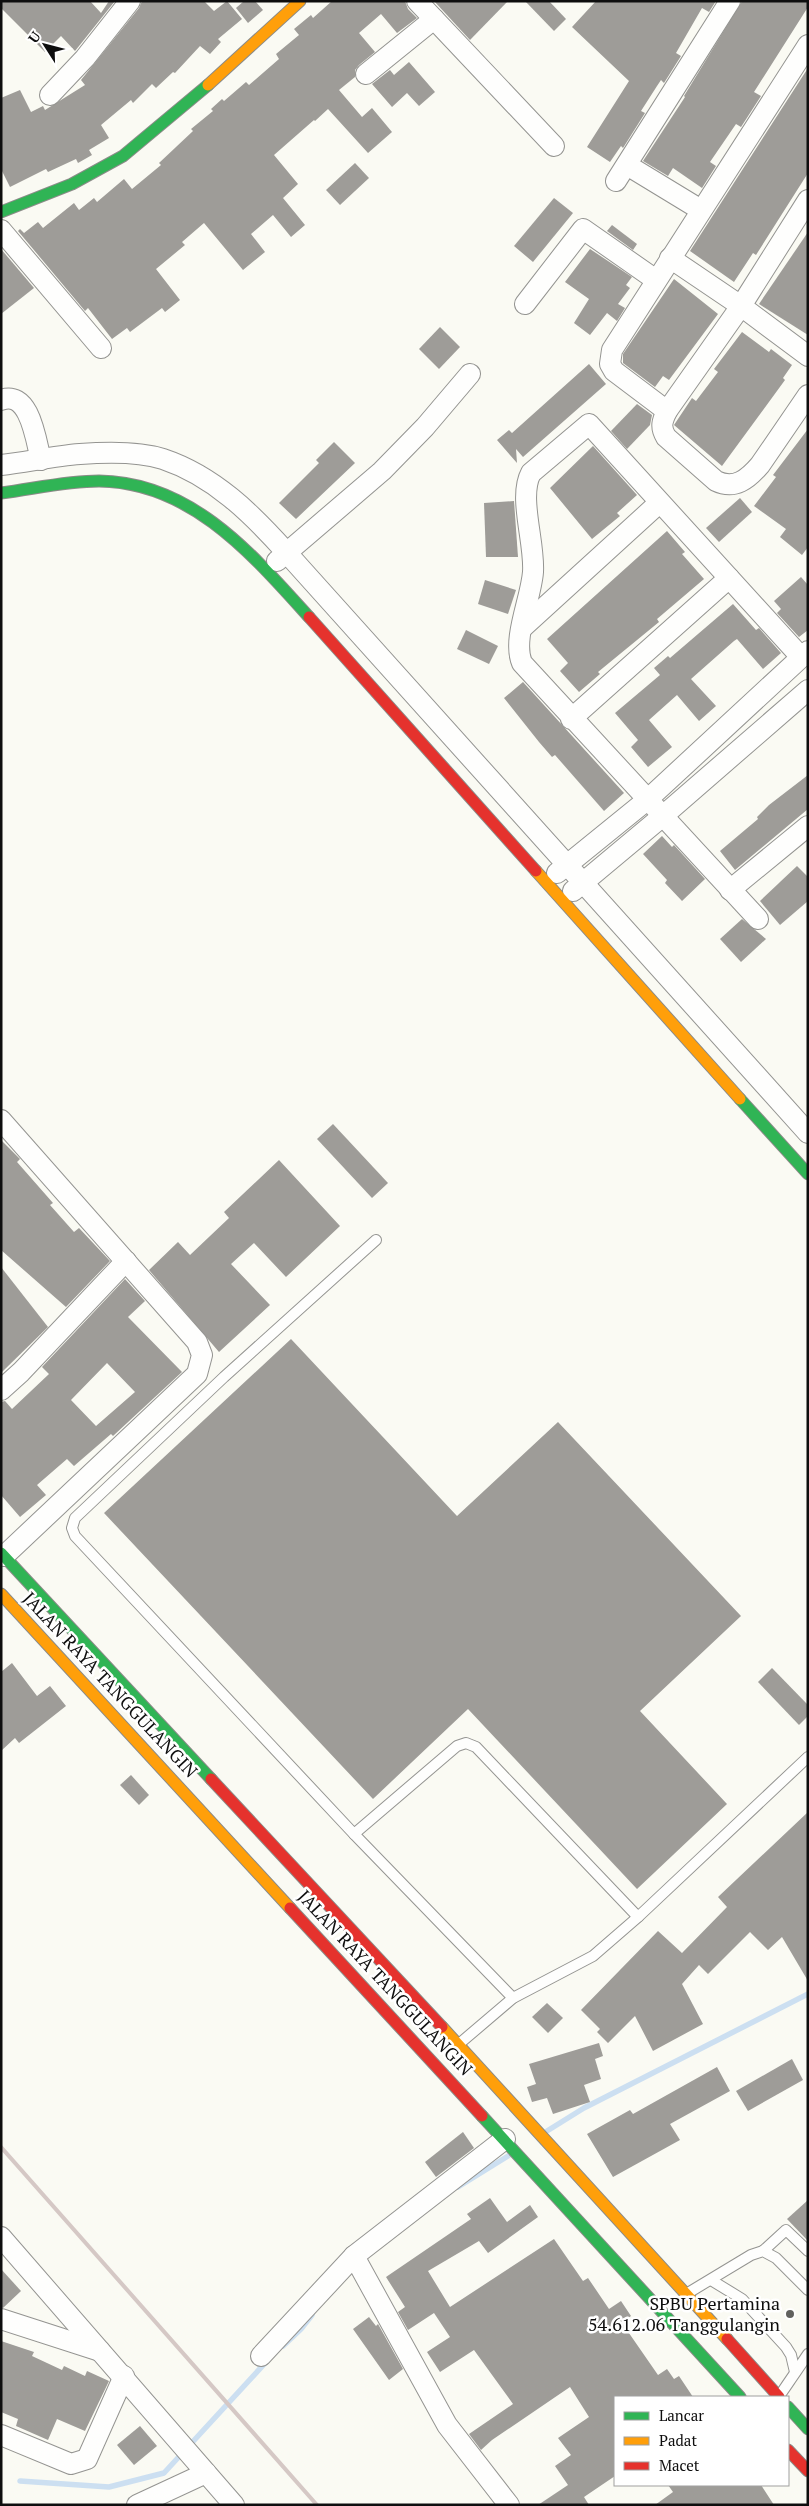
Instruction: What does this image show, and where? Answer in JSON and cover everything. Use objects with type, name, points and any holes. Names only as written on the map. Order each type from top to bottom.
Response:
[{"type":"main road","points":[[1,212],[72,184],[123,156],[213,80],[300,1]]},
{"type":"main road","points":[[1,493],[91,482],[111,482],[153,490],[177,498],[204,514],[233,536],[267,571],[808,1174]]},
{"type":"main road","name":"JALAN RAYA TANGGULANGIN","points":[[3,1554],[528,2120],[778,2396]]},
{"type":"main road","name":"JALAN RAYA TANGGULANGIN","points":[[1,1594],[121,1709],[149,1752],[739,2396]]},
{"type":"main road","points":[[121,1709],[134,1694]]},
{"type":"main road","points":[[149,1752],[158,1734],[171,1733]]},
{"type":"main road","points":[[789,2408],[808,2429]]},
{"type":"main road","points":[[789,2451],[808,2471]]},
{"type":"street","points":[[50,95],[85,58],[130,1]]},
{"type":"street","points":[[417,1],[554,146]]},
{"type":"street","points":[[701,210],[622,173],[730,1]]},
{"type":"street","points":[[366,74],[434,19]]},
{"type":"street","points":[[666,410],[619,375],[610,364],[610,357],[615,342],[808,45]]},
{"type":"street","points":[[808,200],[742,306],[666,410],[662,420],[662,430],[666,437],[716,480],[724,484],[735,485],[752,474],[760,465],[808,395]]},
{"type":"street","points":[[525,304],[583,229],[656,280]]},
{"type":"street","points":[[1,230],[101,348]]},
{"type":"street","points":[[670,258],[742,306],[808,356]]},
{"type":"street","points":[[267,571],[286,552],[388,465],[425,428],[470,374]]},
{"type":"street","points":[[1,400],[14,398],[22,403],[27,411],[41,460]]},
{"type":"street","points":[[545,881],[647,800],[804,654],[729,578],[589,424],[531,473],[526,482],[525,495],[533,546],[533,573],[518,655],[522,664],[571,719],[647,800],[664,815],[758,919]]},
{"type":"street","points":[[1,465],[78,454],[144,455],[163,459],[192,471],[215,485],[242,506],[286,552],[808,1132]]},
{"type":"street","points":[[523,627],[659,503]]},
{"type":"street","points":[[571,719],[729,578]]},
{"type":"street","points":[[562,900],[664,815],[808,690]]},
{"type":"street","points":[[730,890],[808,826]]},
{"type":"street","points":[[1,1120],[197,1342],[202,1355],[197,1374],[3,1554]]},
{"type":"street","points":[[1,1390],[21,1372],[126,1261]]},
{"type":"street","points":[[261,2356],[358,2263],[507,2142]]},
{"type":"street","points":[[1,2237],[124,2376],[234,2505]]},
{"type":"street","points":[[358,2263],[447,2424],[509,2505]]},
{"type":"street","points":[[1,2319],[100,2351]]},
{"type":"street","points":[[1,2435],[71,2464],[80,2463],[87,2459],[124,2376]]},
{"type":"street","points":[[137,2505],[201,2465]]},
{"type":"lane","points":[[376,1240],[224,1378],[96,1498],[75,1518],[72,1528],[75,1536],[354,1834],[513,1998]]},
{"type":"lane","points":[[354,1834],[457,1746],[466,1743],[476,1747],[638,1917]]},
{"type":"lane","points":[[458,2045],[513,1998],[592,1956],[638,1917],[808,1757]]},
{"type":"lane","points":[[685,2295],[751,2255],[763,2251],[786,2230],[808,2251]]},
{"type":"lane","points":[[763,2251],[776,2258],[808,2290]]},
{"type":"lane","points":[[711,2280],[742,2299],[786,2347],[795,2372]]},
{"type":"lane","points":[[780,2396],[808,2354]]},
{"type":"building","points":[[1,1],[90,1],[101,13],[109,1],[115,1],[75,51],[61,36],[45,52],[1,8]]},
{"type":"building","points":[[142,1],[204,1],[214,11],[227,1],[242,19],[218,39],[221,42],[210,54],[200,46],[175,73],[173,72],[156,88],[152,84],[133,103],[131,100],[101,125],[109,138],[89,150],[92,155],[78,163],[76,159],[48,172],[46,169],[10,187],[1,169],[1,98],[20,90],[31,112],[43,106],[45,110],[85,85],[81,80],[139,8]]},
{"type":"building","points":[[244,1],[255,1],[263,10],[248,23],[236,8]]},
{"type":"building","points":[[332,1],[405,1],[408,9],[417,18],[397,33],[381,14],[359,33],[375,52],[355,70],[355,77],[339,90],[362,117],[372,108],[392,132],[368,153],[328,109],[274,155],[298,184],[283,198],[305,225],[291,237],[273,215],[251,234],[265,252],[243,270],[204,223],[182,242],[185,245],[156,269],[180,300],[165,312],[162,308],[130,332],[127,328],[112,339],[88,308],[85,311],[18,231],[20,229],[24,233],[38,222],[43,228],[74,203],[79,210],[94,198],[97,202],[124,179],[132,189],[161,165],[159,163],[193,131],[191,129],[213,111],[211,109],[222,99],[224,101],[246,82],[249,85],[279,59],[276,54],[299,35],[294,29],[311,15],[313,18]]},
{"type":"building","points":[[434,1],[508,1],[470,40]]},
{"type":"building","points":[[525,1],[549,1],[566,19],[554,31]]},
{"type":"building","points":[[596,1],[716,1],[709,12],[702,8],[676,53],[681,56],[664,83],[661,80],[641,111],[645,113],[623,148],[621,146],[610,162],[587,147],[629,81],[572,27]]},
{"type":"building","points":[[742,1],[808,1],[808,7],[754,92],[761,96],[741,127],[736,124],[710,162],[716,166],[702,188],[673,168],[668,176],[643,161],[685,97]]},
{"type":"building","points":[[409,62],[435,92],[419,106],[407,93],[392,107],[372,84],[390,70],[394,75]]},
{"type":"building","points":[[808,68],[808,173],[756,255],[753,253],[734,282],[690,251]]},
{"type":"building","points":[[355,163],[369,178],[340,205],[326,190]]},
{"type":"building","points":[[554,198],[573,213],[533,262],[514,246]]},
{"type":"building","points":[[612,225],[637,244],[633,250],[607,231]]},
{"type":"building","points":[[808,232],[808,335],[759,304]]},
{"type":"building","points":[[1,249],[34,288],[1,314]]},
{"type":"building","points":[[590,249],[632,277],[626,285],[630,288],[618,304],[625,308],[617,321],[607,313],[590,335],[574,323],[589,299],[565,282]]},
{"type":"building","points":[[674,279],[718,314],[669,380],[663,376],[655,387],[623,363],[623,354]]},
{"type":"building","points":[[440,327],[460,347],[439,369],[419,349]]},
{"type":"building","points":[[742,332],[769,352],[771,349],[792,365],[783,378],[785,380],[722,466],[674,425],[692,398],[696,401],[718,372],[714,369]]},
{"type":"building","points":[[589,364],[606,384],[523,457],[516,449],[517,463],[497,440],[509,430],[512,433]]},
{"type":"building","points":[[637,404],[652,415],[650,425],[627,449],[611,431]]},
{"type":"building","points":[[808,429],[808,547],[802,555],[780,537],[786,529],[754,506],[776,477],[773,475]]},
{"type":"building","points":[[334,442],[355,463],[296,519],[279,503],[319,463],[316,460]]},
{"type":"building","points":[[593,446],[637,495],[617,513],[620,516],[592,539],[550,488]]},
{"type":"building","points":[[740,498],[752,512],[719,542],[706,528]]},
{"type":"building","points":[[514,501],[518,557],[486,557],[484,503]]},
{"type":"building","points":[[667,531],[685,552],[682,554],[704,579],[657,619],[659,622],[598,672],[600,674],[579,692],[560,671],[568,663],[547,639]]},
{"type":"building","points":[[801,577],[808,585],[808,630],[799,637],[777,613],[781,609],[774,601]]},
{"type":"building","points":[[485,580],[516,590],[508,614],[478,604]]},
{"type":"building","points":[[733,604],[756,630],[759,628],[781,653],[763,669],[737,639],[734,641],[691,679],[716,706],[699,721],[677,695],[649,720],[672,747],[648,767],[631,747],[638,740],[615,713],[660,675],[654,668],[668,656],[670,658]]},
{"type":"building","points":[[466,630],[498,646],[489,664],[457,649]]},
{"type":"building","points":[[523,682],[624,793],[604,811],[555,755],[552,757],[504,698]]},
{"type":"building","points":[[808,775],[808,809],[735,870],[720,851],[758,819],[757,817],[769,805]]},
{"type":"building","points":[[662,836],[672,847],[674,845],[705,879],[682,901],[665,883],[667,880],[643,854]]},
{"type":"building","points":[[797,866],[808,877],[808,901],[780,925],[760,901]]},
{"type":"building","points":[[742,919],[766,939],[741,962],[720,939]]},
{"type":"building","points":[[333,1124],[388,1183],[372,1198],[317,1139]]},
{"type":"building","points":[[1,1140],[20,1159],[17,1162],[53,1203],[50,1205],[74,1232],[79,1228],[110,1261],[66,1307],[1,1250]]},
{"type":"building","points":[[279,1160],[340,1226],[286,1277],[254,1243],[231,1264],[270,1305],[219,1352],[149,1270],[178,1242],[190,1255],[229,1218],[224,1212]]},
{"type":"building","points":[[1,1267],[48,1327],[1,1373]]},
{"type":"building","points":[[125,1279],[145,1301],[128,1317],[182,1372],[113,1436],[111,1434],[74,1466],[67,1459],[37,1485],[46,1495],[20,1517],[1,1495],[1,1402],[5,1401],[12,1409],[49,1374],[42,1367]],"holes":[[[107,1363],[135,1392],[96,1426],[71,1400]]]},
{"type":"building","points":[[291,1339],[457,1516],[558,1422],[741,1616],[640,1711],[727,1804],[637,1889],[468,1709],[373,1799],[104,1513]]},
{"type":"building","points":[[12,1663],[37,1696],[50,1686],[66,1706],[19,1743],[15,1738],[1,1751],[1,1672]]},
{"type":"building","points":[[772,1668],[808,1705],[808,1716],[799,1725],[758,1682]]},
{"type":"building","points":[[131,1775],[149,1795],[139,1805],[120,1785]]},
{"type":"building","points":[[808,1812],[808,1981],[782,1937],[768,1950],[750,1932],[708,1974],[699,1965],[682,1984],[703,2024],[653,2051],[635,2016],[608,2043],[597,2032],[600,2029],[581,2010],[658,1931],[682,1953],[727,1907],[718,1897]]},
{"type":"building","points":[[547,2003],[563,2018],[548,2033],[532,2017]]},
{"type":"building","points":[[599,2043],[603,2056],[595,2059],[601,2079],[584,2085],[590,2102],[553,2114],[547,2098],[532,2102],[527,2087],[536,2084],[529,2064]]},
{"type":"building","points":[[792,2059],[803,2080],[748,2111],[736,2091]]},
{"type":"building","points":[[717,2067],[730,2091],[670,2124],[680,2140],[613,2177],[587,2134],[630,2110],[633,2114]]},
{"type":"building","points":[[463,2132],[474,2148],[436,2177],[425,2162]]},
{"type":"building","points":[[490,2198],[507,2222],[530,2205],[538,2217],[488,2253],[479,2241],[428,2271],[450,2307],[554,2239],[583,2281],[588,2278],[609,2309],[621,2301],[631,2316],[622,2323],[658,2375],[667,2369],[674,2379],[679,2376],[692,2396],[614,2396],[614,2477],[584,2497],[589,2505],[538,2505],[568,2485],[555,2466],[571,2455],[558,2438],[589,2417],[570,2387],[492,2440],[481,2450],[469,2434],[513,2404],[474,2350],[440,2372],[427,2352],[450,2337],[434,2313],[408,2330],[398,2312],[405,2307],[386,2277],[471,2219],[467,2214]]},
{"type":"building","points":[[808,2200],[808,2241],[787,2219]]},
{"type":"building","points":[[1,2269],[21,2291],[3,2308],[1,2307]]},
{"type":"building","points":[[369,2317],[376,2326],[378,2324],[403,2369],[389,2380],[353,2329]]},
{"type":"building","points":[[1,2341],[34,2352],[32,2356],[62,2370],[64,2366],[85,2376],[87,2371],[109,2381],[85,2431],[57,2419],[48,2440],[16,2426],[18,2419],[1,2412]]},
{"type":"building","points":[[140,2426],[157,2446],[134,2465],[117,2445]]},
{"type":"building","points":[[669,2486],[762,2486],[774,2505],[655,2505],[673,2492]]},
{"type":"waterway","points":[[547,2131],[584,2108],[808,1994]]},
{"type":"waterway","points":[[458,2187],[508,2156]]},
{"type":"waterway","points":[[283,2346],[301,2329],[312,2315]]},
{"type":"waterway","points":[[20,2481],[109,2487],[164,2473],[267,2361]]},
{"type":"railway","points":[[1,2147],[317,2505]]},
{"type":"traffic: fast","points":[[1,212],[72,184],[123,156],[208,85]]},
{"type":"traffic: fast","points":[[1,493],[62,484],[99,481],[132,485],[163,494],[191,508],[242,547],[309,617]]},
{"type":"traffic: fast","points":[[740,1099],[808,1174]]},
{"type":"traffic: fast","points":[[1,1553],[211,1779]]},
{"type":"traffic: fast","points":[[482,2116],[739,2396]]},
{"type":"traffic: fast","points":[[789,2408],[808,2429]]},
{"type":"traffic: slow","points":[[208,85],[300,1]]},
{"type":"traffic: slow","points":[[536,871],[740,1099]]},
{"type":"traffic: slow","points":[[1,1594],[290,1908]]},
{"type":"traffic: slow","points":[[442,2027],[727,2339]]},
{"type":"traffic: jam","points":[[309,617],[536,871]]},
{"type":"traffic: jam","points":[[211,1779],[442,2027]]},
{"type":"traffic: jam","points":[[290,1908],[482,2116]]},
{"type":"traffic: jam","points":[[727,2339],[778,2396]]},
{"type":"traffic: jam","points":[[789,2451],[808,2471]]},
{"type":"place","name":"SPBU Pertamina 54.612.06 Tanggulangin","points":[[790,2314]]}]
